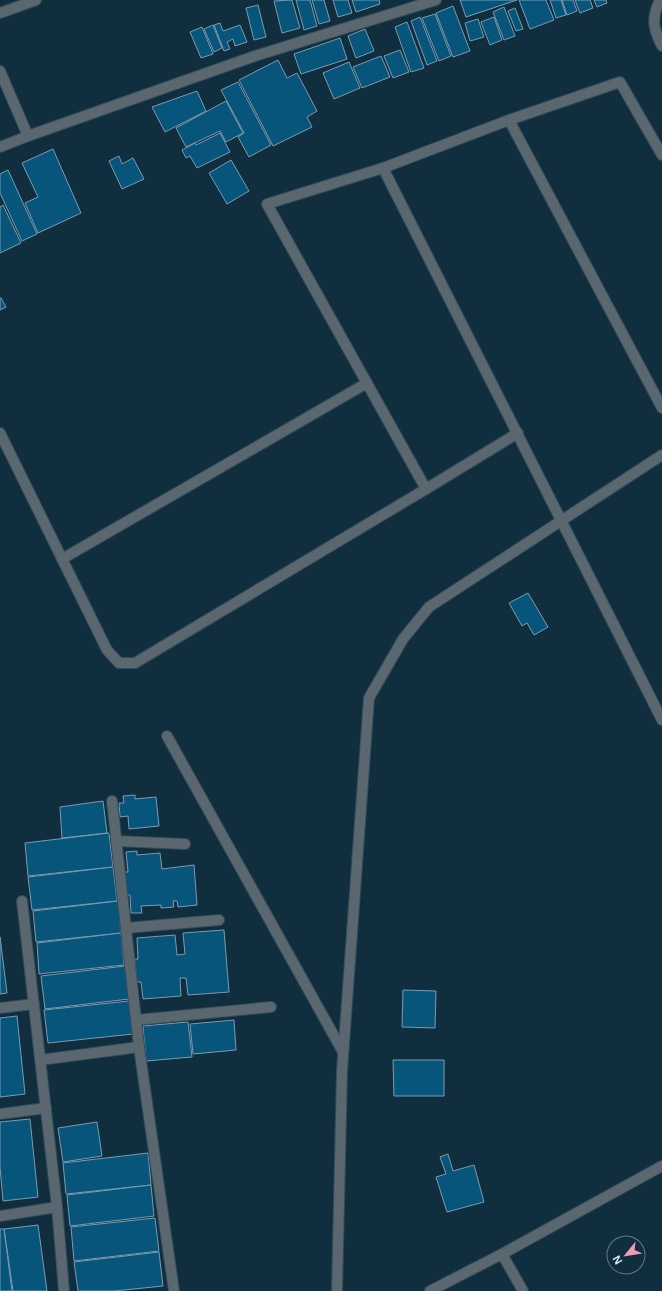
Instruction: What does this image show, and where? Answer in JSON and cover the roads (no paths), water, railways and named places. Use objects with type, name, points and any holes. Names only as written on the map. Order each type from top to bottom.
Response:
[{"type":"street","points":[[0,13],[36,0]]},
{"type":"street","points":[[0,147],[255,56],[436,0]]},
{"type":"street","points":[[660,0],[655,10],[654,32],[662,46]]},
{"type":"street","points":[[0,71],[28,136]]},
{"type":"street","points":[[426,489],[267,204],[383,168],[509,120],[620,82],[662,155]]},
{"type":"street","points":[[509,120],[662,408]]},
{"type":"street","points":[[383,168],[662,720]]},
{"type":"street","points":[[62,559],[367,383]]},
{"type":"street","points":[[0,433],[107,650],[119,663],[136,663],[518,433]]},
{"type":"street","points":[[337,1291],[343,1052],[369,698],[403,640],[429,607],[662,455]]},
{"type":"street","points":[[167,736],[343,1052]]},
{"type":"street","points":[[112,801],[139,1047],[174,1291]]},
{"type":"street","points":[[116,841],[185,844]]},
{"type":"street","points":[[22,901],[57,1207],[64,1291]]},
{"type":"street","points":[[126,928],[219,920]]},
{"type":"street","points":[[0,1008],[34,1004]]},
{"type":"street","points":[[136,1020],[271,1007]]},
{"type":"street","points":[[40,1060],[139,1047]]},
{"type":"street","points":[[0,1114],[46,1108]]},
{"type":"street","points":[[430,1291],[502,1254],[662,1166]]},
{"type":"street","points":[[0,1216],[57,1207]]},
{"type":"street","points":[[502,1254],[523,1291]]}]
